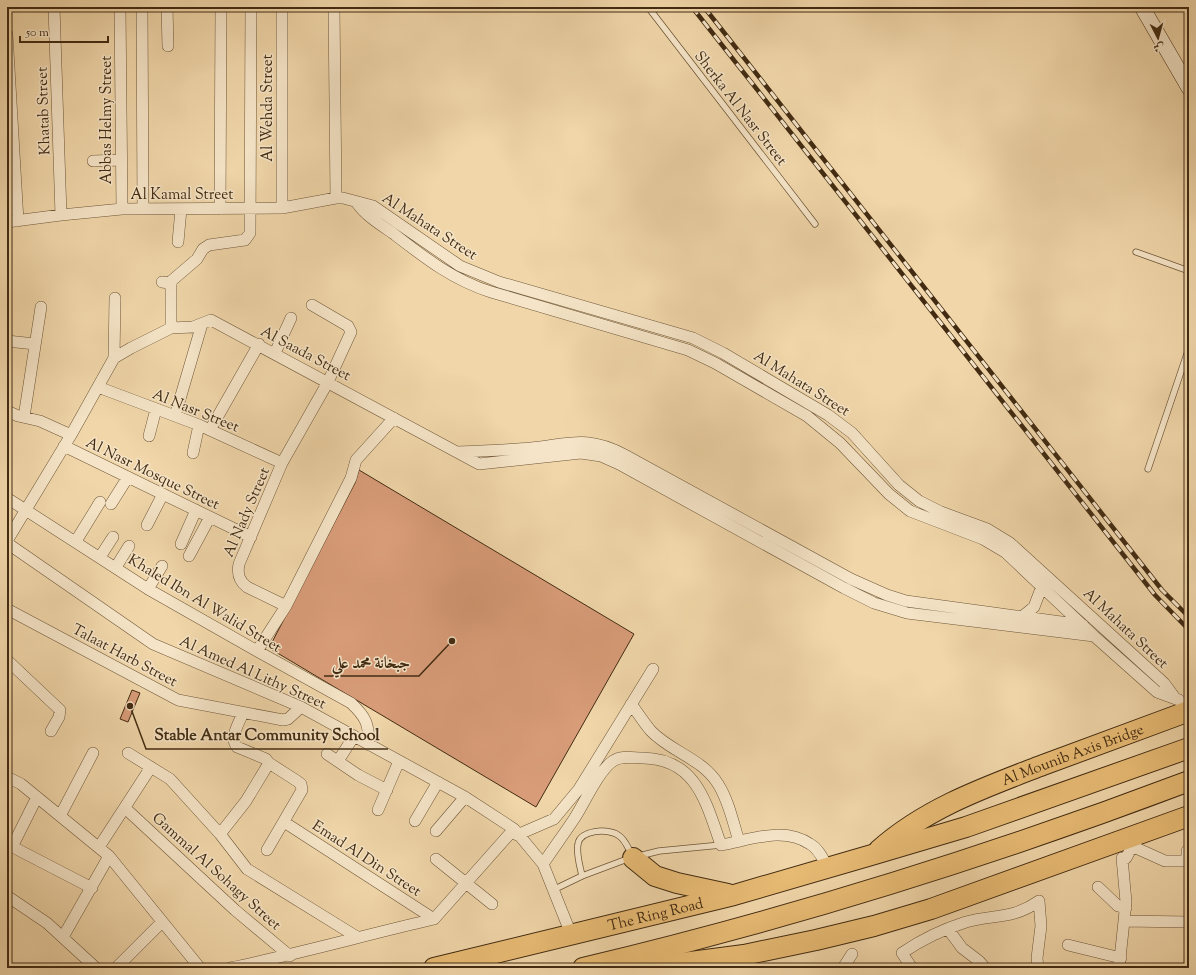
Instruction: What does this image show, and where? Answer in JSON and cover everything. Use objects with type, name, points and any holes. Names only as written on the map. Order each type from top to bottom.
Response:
[{"type":"highway","name":"Al Mounib Axis Bridge","points":[[957,800],[1182,704]]},
{"type":"highway","name":"Al Mounib Axis Bridge","points":[[966,827],[1189,748]]},
{"type":"highway","points":[[590,966],[680,945],[883,886],[1106,812],[1189,781]]},
{"type":"highway","name":"The Ring Road","points":[[875,854],[896,834],[915,822],[957,800]]},
{"type":"highway","points":[[645,968],[736,956],[816,940],[924,911],[1189,816]]},
{"type":"highway","name":"The Ring Road","points":[[434,968],[734,895],[827,866],[875,854],[966,827]]},
{"type":"highway","points":[[633,858],[655,876],[734,895]]},
{"type":"highway","points":[[590,966],[624,968]]},
{"type":"main road","points":[[1142,7],[1189,88]]},
{"type":"main road","points":[[1178,70],[1189,81]]},
{"type":"street","name":"Khatab Street","points":[[54,7],[61,215]]},
{"type":"street","name":"Abbas Helmy Street","points":[[120,7],[122,209]]},
{"type":"street","points":[[142,7],[143,209]]},
{"type":"street","points":[[167,7],[168,46]]},
{"type":"street","points":[[220,209],[221,7]]},
{"type":"street","points":[[171,328],[172,288],[166,282],[197,259],[203,249],[209,245],[245,240],[249,237],[251,208],[251,7]]},
{"type":"street","name":"Al Wehda Street","points":[[282,7],[282,208]]},
{"type":"street","points":[[334,7],[336,198]]},
{"type":"street","points":[[7,34],[18,220]]},
{"type":"street","points":[[93,161],[121,160]]},
{"type":"street","name":"Al Kamal Street","points":[[7,222],[122,209],[282,208],[336,198],[343,198],[357,202]]},
{"type":"street","name":"Al Mahata Street","points":[[357,202],[368,215],[438,268],[463,282],[491,292],[673,345],[701,356],[795,408],[818,424],[840,443],[899,503],[910,511],[988,542],[1010,556],[1094,636],[1157,692],[1182,704]]},
{"type":"street","name":"Al Mahata Street","points":[[357,202],[373,206],[448,258],[479,275],[677,333],[723,353],[816,407],[840,424],[862,443],[899,485],[919,501],[941,512],[987,529],[1010,543],[1164,683],[1182,704]]},
{"type":"street","points":[[178,242],[181,209]]},
{"type":"street","points":[[7,542],[71,435],[114,358],[115,298]]},
{"type":"street","name":"Al Nady Street","points":[[286,606],[247,587],[239,577],[239,564],[282,463],[328,382],[351,329],[312,305]]},
{"type":"street","points":[[24,417],[41,307]]},
{"type":"street","points":[[275,353],[291,318]]},
{"type":"street","name":"Al Saada Street","points":[[114,358],[171,328],[193,327],[211,320],[259,344],[479,464],[532,453]]},
{"type":"street","points":[[175,416],[202,324]]},
{"type":"street","points":[[7,341],[35,344]]},
{"type":"street","points":[[210,430],[259,344]]},
{"type":"street","name":"Al Nasr Street","points":[[98,387],[199,425],[282,463]]},
{"type":"street","points":[[149,436],[156,409]]},
{"type":"street","points":[[7,411],[40,421],[71,435]]},
{"type":"street","points":[[257,652],[286,606],[351,478],[356,460],[394,418]]},
{"type":"street","points":[[193,453],[199,425]]},
{"type":"street","points":[[532,453],[569,442],[587,442],[604,445],[868,588],[893,597],[926,604],[1023,616],[1105,629]]},
{"type":"street","name":"Al Nasr Mosque Street","points":[[64,446],[251,537]]},
{"type":"street","points":[[456,452],[581,454],[610,460],[854,594],[891,608],[924,615],[1094,636]]},
{"type":"street","points":[[111,504],[128,477]]},
{"type":"street","points":[[147,525],[163,494]]},
{"type":"street","name":"Khaled Ibn Al Walid Street","points":[[7,498],[76,541],[148,589],[257,652],[352,703],[363,714],[369,729],[369,745]]},
{"type":"street","points":[[76,541],[100,502]]},
{"type":"street","points":[[181,544],[196,510]]},
{"type":"street","points":[[189,556],[210,517]]},
{"type":"street","points":[[100,557],[113,537]]},
{"type":"street","name":"Al Amed Al Lithy Street","points":[[7,542],[153,644],[301,707],[465,797],[515,832],[543,864],[571,934]]},
{"type":"street","points":[[116,567],[129,546]]},
{"type":"street","points":[[148,589],[162,566]]},
{"type":"street","points":[[1023,616],[1038,602],[1042,586]]},
{"type":"street","name":"Talaat Harb Street","points":[[7,609],[166,695],[178,700],[283,720],[288,719],[301,707]]},
{"type":"street","points":[[7,660],[60,710],[59,717],[51,731]]},
{"type":"street","points":[[230,968],[290,956],[357,937],[434,919],[515,832],[554,819],[579,789],[653,669]]},
{"type":"street","points":[[631,704],[651,731],[668,745],[694,760],[718,783],[725,798],[739,842]]},
{"type":"street","points":[[1182,704],[1189,707]]},
{"type":"street","points":[[243,713],[234,736],[234,744],[237,747],[266,759],[269,763],[301,784],[302,790],[300,796],[267,850]]},
{"type":"street","points":[[338,761],[354,736]]},
{"type":"street","points":[[660,760],[668,745]]},
{"type":"street","points":[[60,816],[93,753]]},
{"type":"street","points":[[128,753],[170,779],[220,834],[247,869],[357,937]]},
{"type":"street","points":[[326,754],[358,776],[387,790]]},
{"type":"street","points":[[543,864],[574,819],[605,768],[613,761],[623,758],[660,760],[678,768],[690,778],[700,789],[722,845],[778,834],[796,837],[811,844],[827,866]]},
{"type":"street","points":[[378,810],[399,761]]},
{"type":"street","points":[[220,834],[246,801],[269,763]]},
{"type":"street","points":[[100,847],[151,767]]},
{"type":"street","points":[[7,777],[21,784],[100,847],[109,856],[200,968]]},
{"type":"street","points":[[415,821],[438,782]]},
{"type":"street","points":[[37,797],[10,846],[92,888]]},
{"type":"street","points":[[436,831],[465,797]]},
{"type":"street","name":"Gammal Al Sohagy Street","points":[[125,808],[235,910],[290,956]]},
{"type":"street","name":"Emad Al Din Street","points":[[284,822],[434,919]]},
{"type":"street","points":[[1068,945],[1120,963],[1126,908],[1121,860],[1126,858],[1131,849],[1136,848],[1165,861],[1185,861],[1187,859],[1187,851],[1189,850]]},
{"type":"street","points":[[63,937],[109,856]]},
{"type":"street","points":[[436,859],[492,904]]},
{"type":"street","points":[[1098,887],[1118,906],[1126,908]]},
{"type":"street","points":[[7,896],[63,937],[96,968]]},
{"type":"street","points":[[912,968],[902,953],[911,946],[966,922],[1018,913],[1039,901],[1041,926],[1037,958],[1038,968]]},
{"type":"street","points":[[1124,921],[1189,922]]},
{"type":"street","points":[[116,968],[162,922]]},
{"type":"street","points":[[948,929],[962,948],[979,961],[985,968]]},
{"type":"street","points":[[843,968],[852,954]]},
{"type":"lane","name":"Sherka Al Nasr Street","points":[[648,7],[815,224]]},
{"type":"lane","points":[[1136,252],[1189,271]]},
{"type":"lane","points":[[1148,469],[1189,348]]},
{"type":"lane","points":[[582,876],[578,845],[580,839],[585,834],[613,832],[620,836],[625,842],[633,858]]},
{"type":"lane","points":[[553,890],[582,876],[633,858],[659,852],[722,845]]},
{"type":"building","points":[[359,470],[634,634],[536,807],[269,648],[355,483]]},
{"type":"building","points":[[132,690],[140,693],[128,722],[120,719]]},
{"type":"railway","points":[[692,7],[1155,595],[1189,630]]},
{"type":"railway","points":[[704,7],[1162,590],[1189,617]]},
{"type":"place","name":"جبخانة محمد علي","points":[[452,641]]},
{"type":"place","name":"Stable Antar Community School","points":[[130,706]]}]
